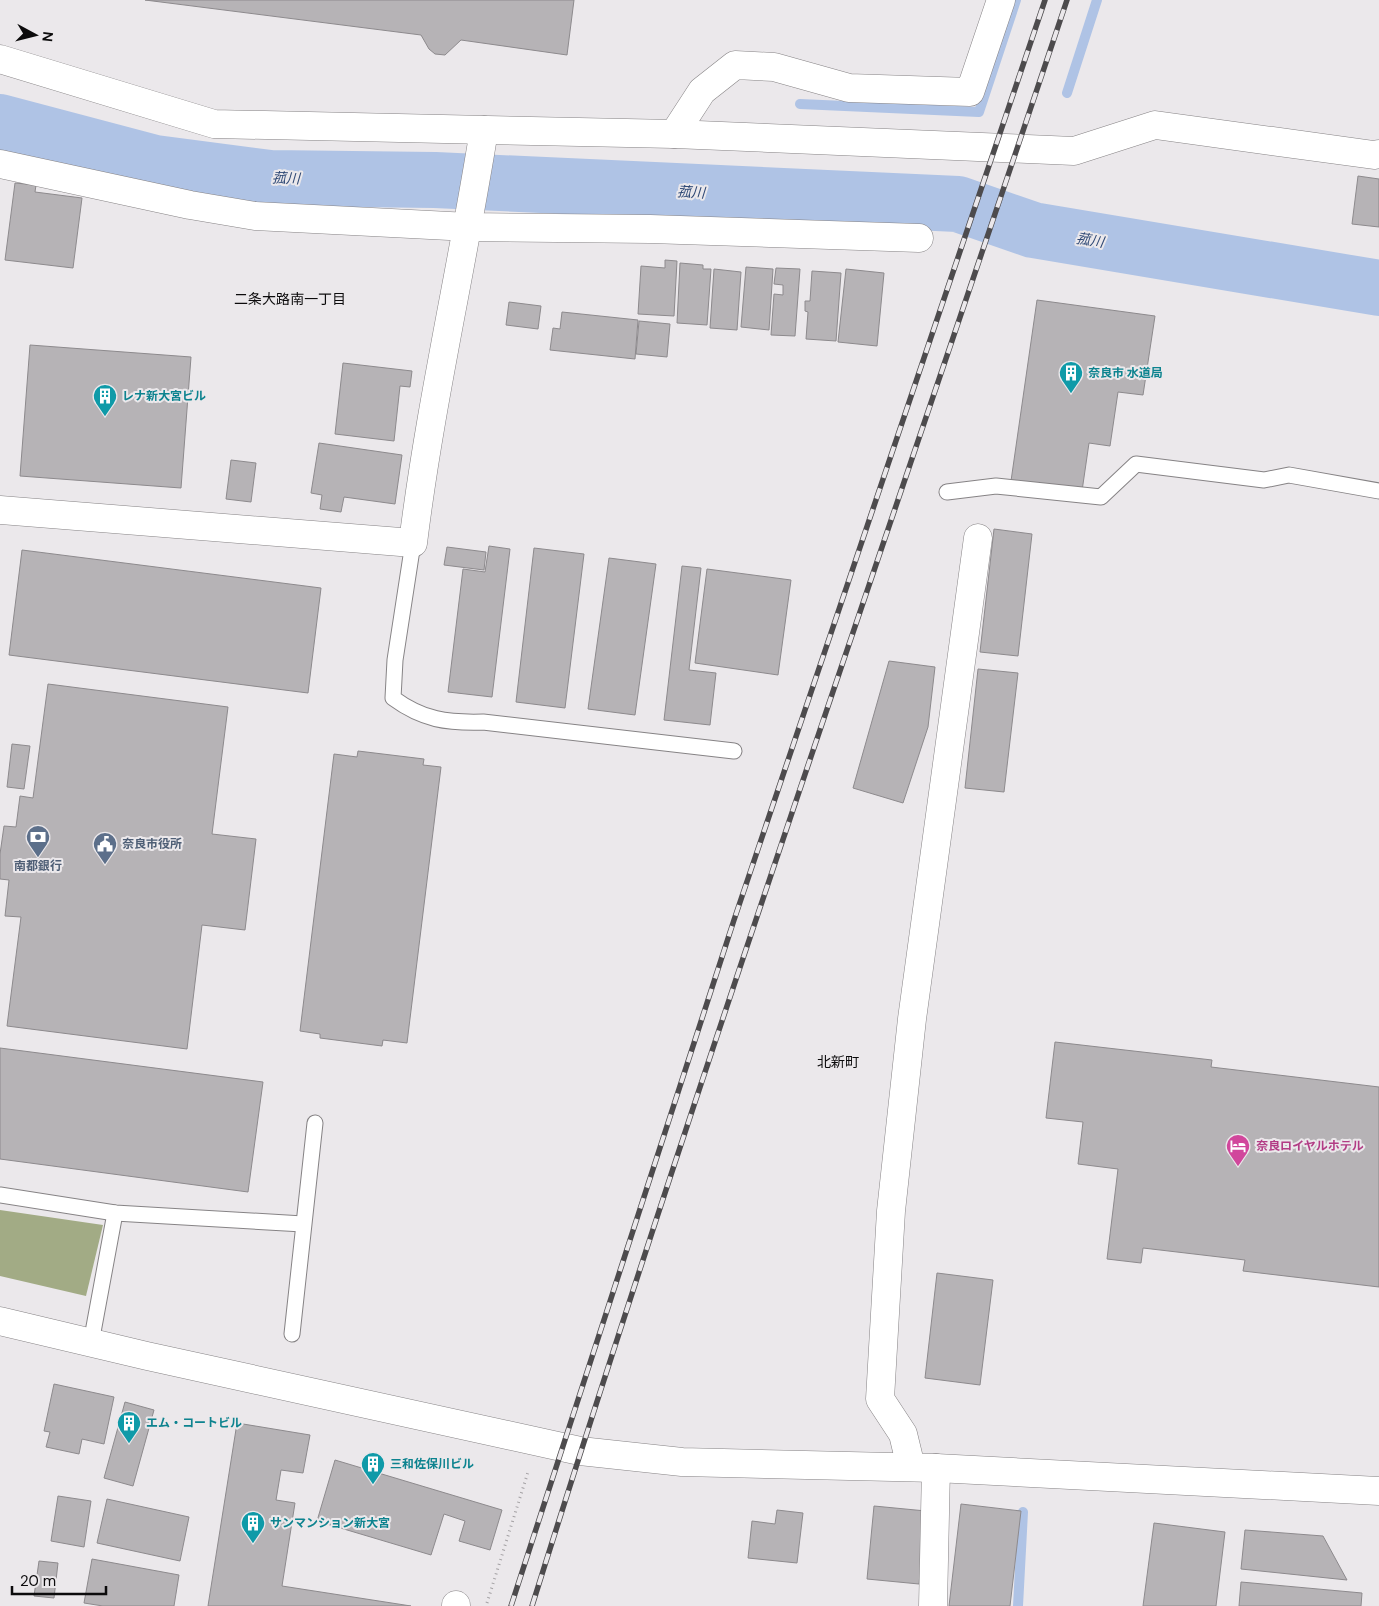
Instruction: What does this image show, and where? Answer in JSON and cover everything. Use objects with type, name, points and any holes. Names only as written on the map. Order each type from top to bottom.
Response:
[{"type":"street","points":[[674,134],[702,91],[735,65],[774,68],[849,88],[970,92],[1001,0]]},
{"type":"street","points":[[0,59],[214,124],[674,134],[1074,151],[1155,125],[1374,156],[1379,154]]},
{"type":"street","points":[[0,510],[413,543],[431,420],[469,227],[484,130]]},
{"type":"street","points":[[0,164],[190,205],[255,216],[469,227],[650,229],[919,238]]},
{"type":"street","points":[[933,1606],[924,1468],[880,1399],[891,1211],[912,1019],[978,538]]},
{"type":"street","points":[[0,1321],[91,1343],[580,1451],[682,1462],[924,1468],[1379,1491]]},
{"type":"lane","points":[[947,492],[996,486],[1101,497],[1136,464],[1264,480],[1289,475],[1379,491]]},
{"type":"lane","points":[[413,543],[395,660],[394,698],[410,710],[450,723],[483,722],[734,751]]},
{"type":"lane","points":[[292,1334],[314,1123]]},
{"type":"lane","points":[[0,1194],[116,1213],[303,1224]]},
{"type":"lane","points":[[91,1343],[116,1213]]},
{"type":"path","points":[[486,1606],[528,1472]]},
{"type":"green space","points":[[0,1210],[103,1225],[86,1296],[0,1276]]},
{"type":"building","points":[[145,0],[574,0],[567,55],[461,40],[445,55],[435,54],[429,49],[421,35]]},
{"type":"building","points":[[1358,176],[1379,179],[1379,227],[1352,224]]},
{"type":"building","points":[[15,183],[36,185],[35,192],[82,198],[73,268],[5,260]]},
{"type":"building","points":[[665,260],[677,261],[674,316],[638,314],[641,266],[665,268]]},
{"type":"building","points":[[680,263],[703,265],[703,269],[711,269],[707,325],[677,323]]},
{"type":"building","points":[[746,267],[773,269],[769,330],[741,327]]},
{"type":"building","points":[[776,268],[800,269],[795,336],[771,335],[774,294],[783,295],[783,285],[774,284]]},
{"type":"building","points":[[714,269],[741,272],[737,330],[710,328]]},
{"type":"building","points":[[846,269],[884,273],[877,346],[838,342]]},
{"type":"building","points":[[812,271],[841,273],[836,341],[806,339],[808,312],[805,311],[805,301],[810,301]]},
{"type":"building","name":"奈良市 水道局","points":[[1037,300],[1155,316],[1143,395],[1118,392],[1110,446],[1089,443],[1082,491],[1011,481]]},
{"type":"building","points":[[509,302],[541,306],[538,329],[506,325]]},
{"type":"building","points":[[562,312],[638,320],[635,359],[550,350],[553,328],[560,329]]},
{"type":"building","points":[[639,321],[670,324],[667,357],[636,354]]},
{"type":"building","name":"レナ新大宮ビル","points":[[30,345],[191,357],[181,488],[20,476]]},
{"type":"building","points":[[343,363],[412,371],[410,387],[400,386],[394,441],[335,434]]},
{"type":"building","points":[[319,443],[402,455],[395,504],[344,497],[341,512],[320,509],[322,495],[311,493]]},
{"type":"building","points":[[231,460],[256,463],[251,502],[226,499]]},
{"type":"building","points":[[994,529],[1032,534],[1018,656],[980,652]]},
{"type":"building","points":[[489,546],[510,549],[492,697],[448,692],[463,569],[485,572]]},
{"type":"building","points":[[447,547],[486,552],[484,570],[444,565]]},
{"type":"building","points":[[534,548],[584,554],[565,708],[516,702]]},
{"type":"building","points":[[22,550],[321,588],[308,693],[9,655]]},
{"type":"building","points":[[609,558],[656,564],[635,715],[588,709]]},
{"type":"building","points":[[682,566],[701,568],[689,670],[716,673],[710,725],[664,720]]},
{"type":"building","points":[[707,569],[791,580],[778,675],[695,663]]},
{"type":"building","points":[[889,661],[935,667],[928,727],[903,803],[853,788]]},
{"type":"building","points":[[978,669],[1018,673],[1004,792],[965,788]]},
{"type":"building","points":[[48,684],[228,707],[212,834],[256,839],[245,930],[202,925],[187,1049],[7,1026],[21,917],[5,916],[9,880],[0,879],[0,854],[4,826],[16,827],[20,796],[33,798]]},
{"type":"building","points":[[12,744],[30,746],[24,789],[7,787]]},
{"type":"building","points":[[358,751],[424,759],[423,765],[441,767],[407,1043],[383,1040],[382,1046],[320,1038],[320,1034],[300,1031],[334,754],[357,757]]},
{"type":"building","name":"奈良ロイヤルホテル","points":[[1055,1042],[1212,1060],[1211,1067],[1379,1087],[1379,1287],[1243,1271],[1245,1260],[1143,1248],[1141,1263],[1107,1259],[1118,1169],[1078,1164],[1083,1122],[1046,1118]]},
{"type":"building","points":[[0,1048],[263,1082],[248,1192],[0,1159]]},
{"type":"building","points":[[937,1273],[993,1280],[980,1385],[925,1378]]},
{"type":"building","points":[[54,1384],[114,1397],[104,1444],[82,1439],[79,1454],[46,1447],[50,1432],[44,1431]]},
{"type":"building","name":"エム・コートビル","points":[[125,1402],[154,1410],[133,1486],[104,1478]]},
{"type":"building","name":"サンマンション新大宮","points":[[237,1423],[310,1435],[303,1473],[281,1470],[276,1500],[295,1503],[282,1586],[411,1606],[208,1606]]},
{"type":"building","name":"三和佐保川ビル","points":[[335,1460],[502,1510],[490,1550],[459,1541],[465,1521],[444,1514],[431,1555],[317,1521]]},
{"type":"building","points":[[58,1496],[91,1501],[84,1547],[51,1541]]},
{"type":"building","points":[[107,1499],[189,1517],[180,1561],[97,1543]]},
{"type":"building","points":[[961,1504],[1021,1511],[1010,1606],[949,1606]]},
{"type":"building","points":[[874,1506],[926,1511],[919,1584],[867,1579]]},
{"type":"building","points":[[777,1510],[803,1513],[797,1563],[748,1558],[752,1521],[775,1524]]},
{"type":"building","points":[[1154,1523],[1225,1532],[1216,1606],[1143,1606]]},
{"type":"building","points":[[1245,1530],[1323,1536],[1347,1580],[1241,1569]]},
{"type":"building","points":[[92,1559],[179,1575],[174,1606],[103,1606],[84,1603]]},
{"type":"building","points":[[39,1561],[58,1563],[54,1598],[34,1596]]},
{"type":"building","points":[[1241,1582],[1362,1593],[1361,1606],[1239,1606]]},
{"type":"waterway","points":[[800,104],[979,112],[1016,0]]},
{"type":"waterway","points":[[1067,93],[1097,0]]},
{"type":"waterway","name":"菰川","points":[[0,122],[155,163],[270,178],[435,180],[958,204],[1033,230],[1379,288]]},
{"type":"waterway","points":[[1018,1606],[1023,1512]]},
{"type":"railway","points":[[511,1606],[734,920],[1045,0]]},
{"type":"railway","points":[[532,1606],[728,1002],[1067,0]]},
{"type":"place","name":"奈良市 水道局","points":[[1071,394]]},
{"type":"place","name":"レナ新大宮ビル","points":[[105,417]]},
{"type":"place","name":"南都銀行","points":[[38,858]]},
{"type":"place","name":"奈良市役所","points":[[105,865]]},
{"type":"place","name":"奈良ロイヤルホテル","points":[[1238,1167]]},
{"type":"place","name":"エム・コートビル","points":[[129,1444]]},
{"type":"place","name":"三和佐保川ビル","points":[[373,1485]]},
{"type":"place","name":"サンマンション新大宮","points":[[253,1544]]},
{"type":"district","name":"二条大路南一丁目","points":[[290,299]]},
{"type":"district","name":"北新町","points":[[838,1062]]}]
